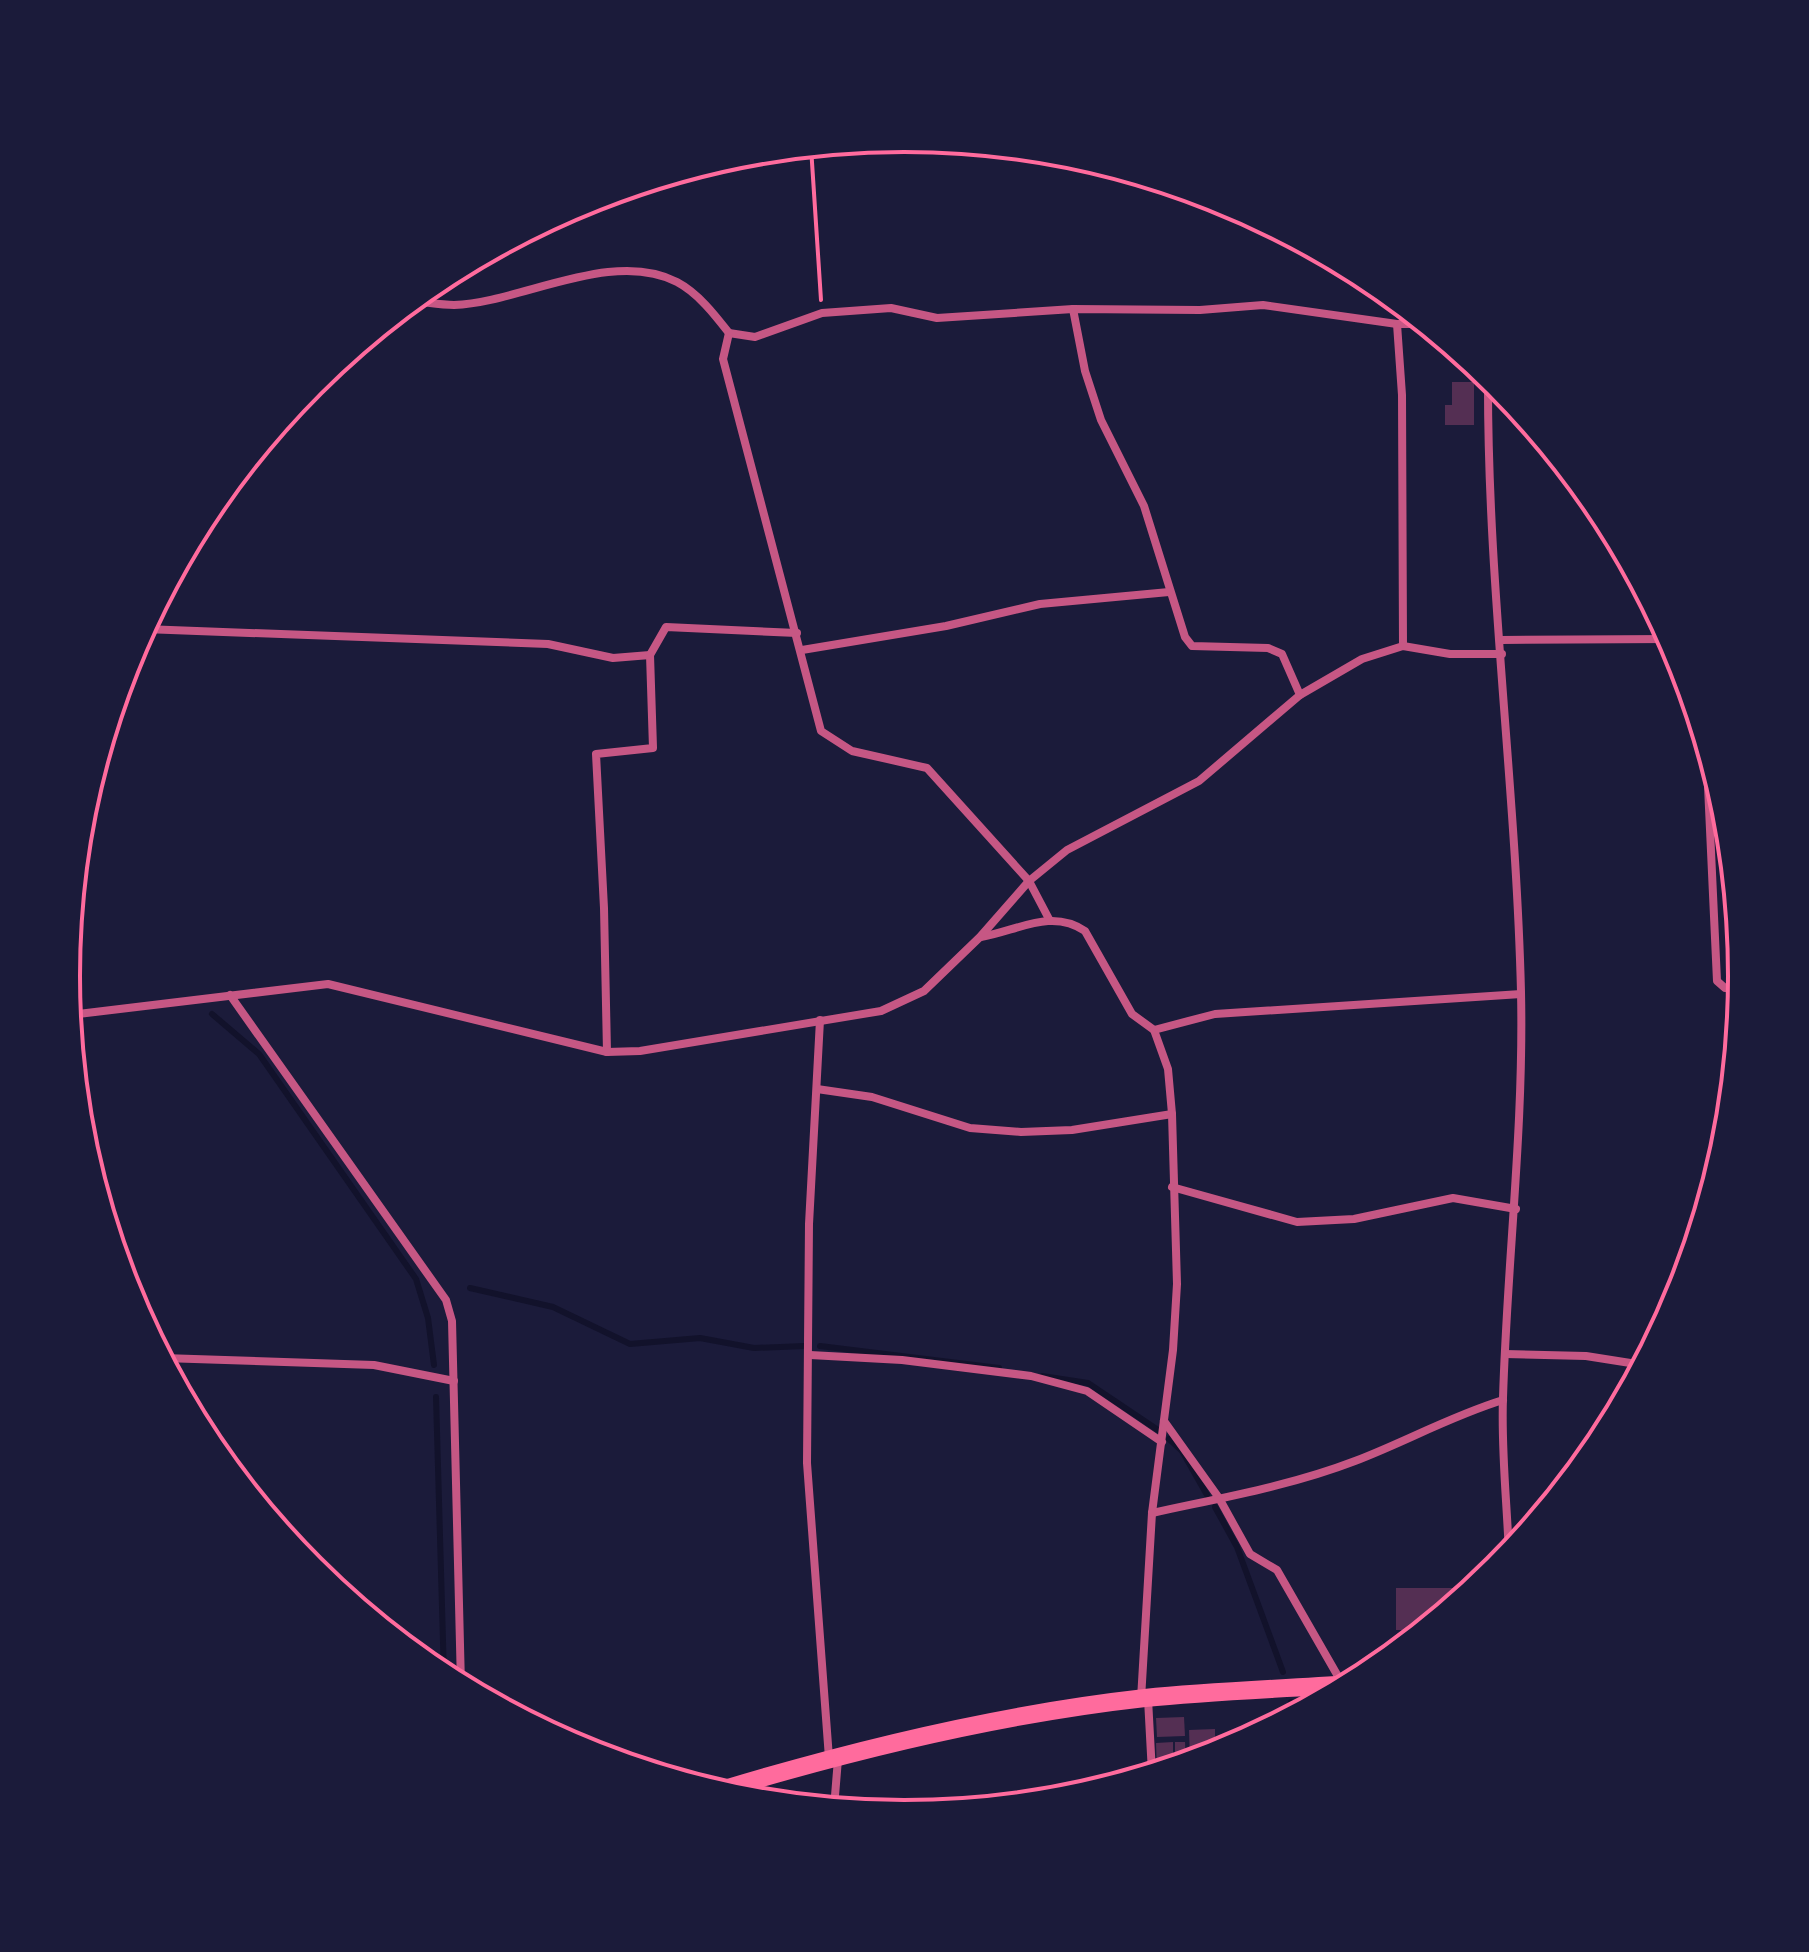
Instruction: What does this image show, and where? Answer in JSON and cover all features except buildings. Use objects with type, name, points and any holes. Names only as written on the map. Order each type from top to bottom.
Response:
[{"type":"main road","points":[[742,1784],[834,1759],[1010,1719],[1144,1698],[1323,1686]]},
{"type":"street","points":[[429,303],[456,305],[584,276],[639,272],[676,282],[709,308],[729,333],[755,337],[822,313],[891,308],[937,318],[1073,309],[1200,310],[1263,305],[1408,324]]},
{"type":"street","points":[[1073,309],[1085,371],[1101,420],[1144,506],[1185,637],[1192,646],[1268,648],[1282,654],[1300,695]]},
{"type":"street","points":[[1397,324],[1402,395],[1403,646]]},
{"type":"street","points":[[729,333],[723,359],[821,731],[852,751],[927,768],[1029,881],[1049,919]]},
{"type":"street","points":[[1488,393],[1488,483],[1502,654],[1521,994],[1516,1209],[1503,1400],[1508,1537]]},
{"type":"street","points":[[802,650],[946,626],[1040,604],[1169,592]]},
{"type":"street","points":[[607,1052],[596,754],[653,748],[650,655],[666,627],[797,633]]},
{"type":"street","points":[[157,629],[548,644],[613,658],[650,655]]},
{"type":"street","points":[[1501,640],[1657,639]]},
{"type":"street","points":[[81,1014],[328,984],[607,1052],[640,1051],[881,1011],[924,991],[980,937],[1029,881],[1067,850],[1199,781],[1300,695],[1362,659],[1403,646],[1450,654],[1502,654]]},
{"type":"street","points":[[1708,795],[1717,981],[1729,988]]},
{"type":"street","points":[[980,937],[1049,919],[1073,923],[1085,931],[1132,1014],[1154,1030],[1168,1069],[1177,1284],[1152,1513],[1144,1698],[1151,1763]]},
{"type":"street","points":[[1154,1030],[1215,1014],[1521,994]]},
{"type":"street","points":[[230,995],[446,1300],[452,1321],[461,1671]]},
{"type":"street","points":[[820,1020],[809,1224],[807,1463],[834,1759],[834,1797]]},
{"type":"street","points":[[817,1089],[872,1097],[970,1128],[1008,1131],[1072,1130],[1172,1114]]},
{"type":"street","points":[[1172,1187],[1297,1222],[1354,1219],[1453,1198],[1516,1209]]},
{"type":"street","points":[[1505,1354],[1586,1356],[1632,1363]]},
{"type":"street","points":[[810,1355],[902,1360],[1031,1376],[1087,1391],[1162,1442]]},
{"type":"street","points":[[174,1358],[374,1365],[454,1381]]},
{"type":"street","points":[[1152,1513],[1355,1461],[1463,1412],[1503,1400]]},
{"type":"street","points":[[1164,1421],[1219,1498],[1250,1554],[1277,1570],[1340,1676]]},
{"type":"path","points":[[812,157],[822,313]]},
{"type":"waterway","points":[[212,1014],[259,1054],[416,1279],[428,1318],[434,1365]]},
{"type":"waterway","points":[[470,1288],[553,1307],[630,1344],[700,1338],[754,1348],[805,1346]]},
{"type":"waterway","points":[[820,1346],[999,1368]]},
{"type":"waterway","points":[[1042,1376],[1088,1383],[1158,1430]]},
{"type":"waterway","points":[[436,1397],[444,1660]]},
{"type":"waterway","points":[[1169,1439],[1182,1451],[1207,1495]]},
{"type":"waterway","points":[[1215,1507],[1237,1547],[1283,1672]]}]
